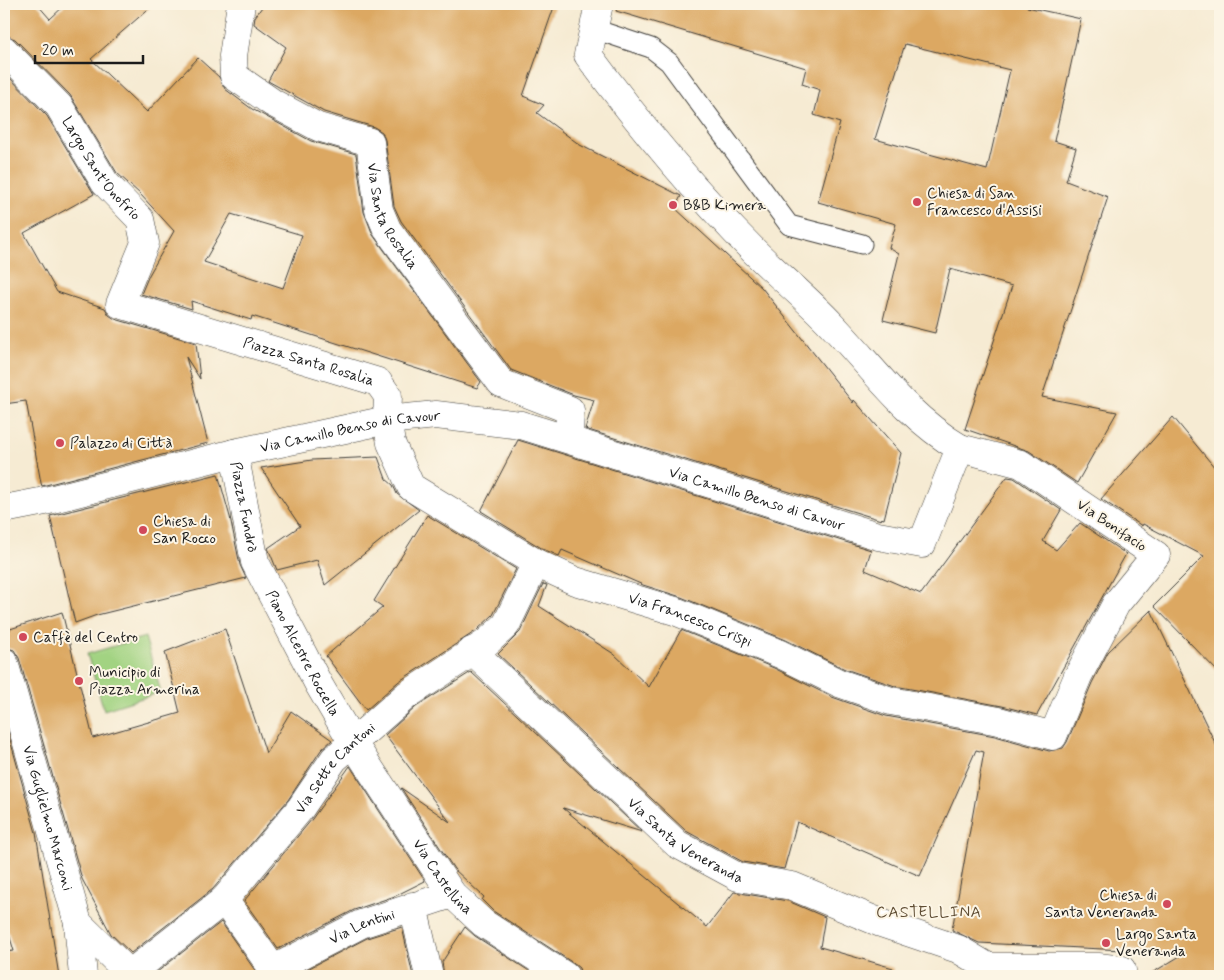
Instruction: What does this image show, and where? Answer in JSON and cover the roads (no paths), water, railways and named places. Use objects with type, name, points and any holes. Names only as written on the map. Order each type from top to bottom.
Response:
[{"type":"street","name":"Via Santa Rosalia","points":[[242,4],[233,56],[234,76],[273,103],[318,127],[370,142],[379,210],[387,229],[501,383],[570,410],[569,439]]},
{"type":"street","points":[[596,16],[588,55],[640,122],[701,194],[754,251],[832,325],[898,401],[942,438],[960,448]]},
{"type":"street","name":"Largo Sant'Onofrio","points":[[4,50],[59,106],[105,183],[140,219],[145,243],[120,304]]},
{"type":"street","name":"Piazza Santa Rosalia","points":[[120,304],[378,382],[388,396],[387,420]]},
{"type":"street","name":"Via Camillo Benso di Cavour","points":[[4,509],[45,501],[234,453],[387,420],[436,416],[521,425],[878,536],[922,544],[960,448]]},
{"type":"street","name":"Via Francesco Crispi","points":[[387,420],[391,443],[412,487],[536,563],[575,581],[674,611],[780,654],[839,683],[891,701],[999,721],[1053,736]]},
{"type":"street","name":"Via Bonifacio","points":[[960,448],[1021,464],[1156,555],[1116,604],[1078,676],[1053,736]]},
{"type":"street","name":"Piazza Fundrò","points":[[234,453],[255,562]]},
{"type":"street","name":"Piano Alcestre Roccella","points":[[255,562],[319,685],[353,743]]},
{"type":"street","name":"Via Sette Cantoni","points":[[130,976],[224,900],[300,809],[334,760],[407,695],[486,643],[506,625],[536,563]]},
{"type":"street","name":"Via Santa Veneranda","points":[[472,651],[677,844],[738,877],[792,886],[881,924],[948,946],[988,967],[1098,967],[1122,970]]},
{"type":"street","name":"Via Guglielmo Marconi","points":[[4,662],[78,923],[83,976]]},
{"type":"street","name":"Via Castellina","points":[[353,743],[452,894],[483,923],[565,976]]},
{"type":"street","name":"Via Lentini","points":[[276,972],[360,924],[452,894]]},
{"type":"street","points":[[224,900],[276,972]]},
{"type":"street","points":[[413,906],[428,976]]},
{"type":"street","points":[[78,923],[130,976]]},
{"type":"lane","points":[[596,16],[651,48],[669,62],[789,225],[862,244]]},
{"type":"place","name":"Chiesa di San Francesco d'Assisi","points":[[917,202]]},
{"type":"place","name":"B&B Kimera","points":[[673,205]]},
{"type":"place","name":"Palazzo di Città","points":[[60,443]]},
{"type":"place","name":"Chiesa di San Rocco","points":[[143,530]]},
{"type":"place","name":"Caffè del Centro","points":[[23,637]]},
{"type":"place","name":"Municipio di Piazza Armerina","points":[[79,681]]},
{"type":"place","name":"Chiesa di Santa Veneranda","points":[[1167,904]]},
{"type":"place","name":"Largo Santa Veneranda","points":[[1106,943]]},
{"type":"district","name":"CASTELLINA","points":[[929,911]]}]
